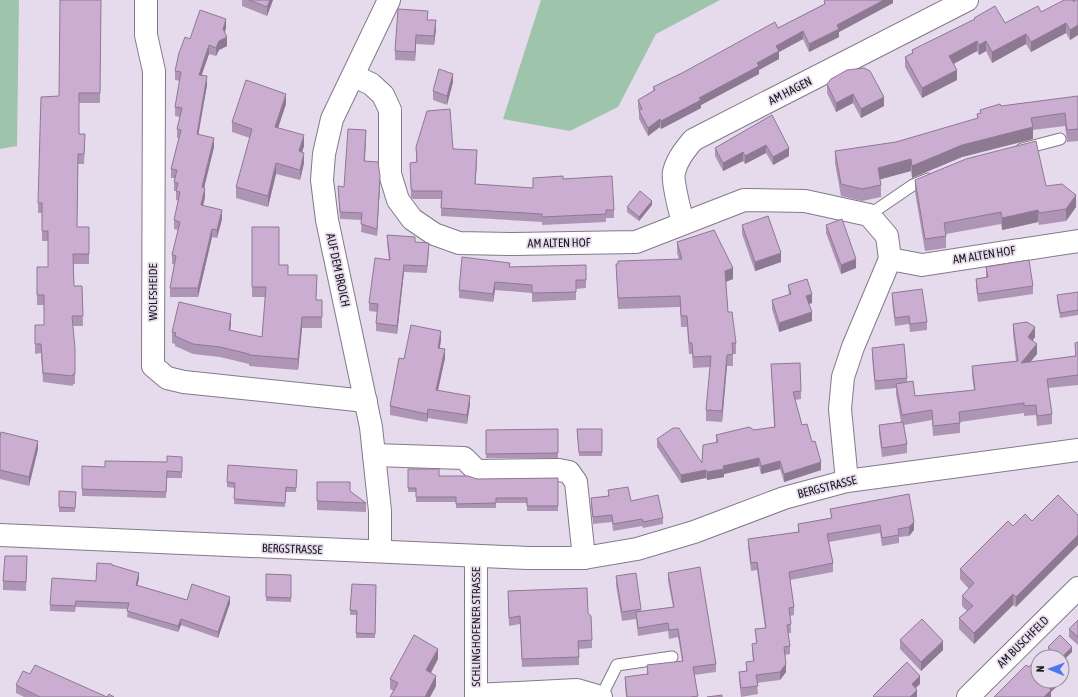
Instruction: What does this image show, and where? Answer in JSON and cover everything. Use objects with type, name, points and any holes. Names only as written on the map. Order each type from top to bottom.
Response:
[{"type":"street","name":"WOLFSHEIDE","points":[[146,0],[146,35],[154,72],[153,366],[167,378],[184,382],[366,400]]},
{"type":"street","name":"AUF DEM BROICH","points":[[380,551],[380,511],[366,400],[327,220],[322,180],[324,154],[332,119],[354,76],[389,0]]},
{"type":"street","name":"AM HAGEN","points":[[684,223],[680,213],[674,173],[681,154],[693,140],[967,0]]},
{"type":"street","name":"AM ALTEN HOF","points":[[354,76],[371,84],[383,96],[390,110],[390,174],[398,200],[412,219],[434,234],[459,243],[636,242],[744,200],[806,201],[869,215]]},
{"type":"street","points":[[847,481],[840,409],[843,377],[852,348],[890,259],[887,236],[869,215]]},
{"type":"street","name":"AM ALTEN HOF","points":[[890,259],[922,265],[1078,241]]},
{"type":"street","name":"BERGSTRASSE","points":[[0,535],[203,546],[380,551],[476,556],[584,558],[637,549],[694,532],[784,498],[847,481],[1078,450]]},
{"type":"street","points":[[374,456],[464,458],[477,471],[559,470],[569,472],[576,482],[584,558]]},
{"type":"street","name":"SCHLINGHOFENER STRASSE","points":[[476,556],[476,696]]},
{"type":"street","name":"AM BUSCHFELD","points":[[968,697],[1078,588]]},
{"type":"street","points":[[476,696],[576,690],[601,697]]},
{"type":"lane","points":[[1012,151],[1060,139]]},
{"type":"lane","points":[[869,215],[913,186],[935,176]]},
{"type":"lane","points":[[601,697],[617,665],[672,657]]},
{"type":"green space","points":[[0,0],[19,0],[17,146],[0,149]]},
{"type":"green space","points":[[541,0],[720,0],[656,34],[618,107],[570,131],[503,119]]},
{"type":"building","points":[[60,0],[101,0],[100,93],[79,93],[79,134],[85,134],[84,154],[78,154],[77,227],[89,227],[89,254],[73,254],[74,286],[82,286],[83,316],[72,316],[75,348],[75,374],[73,374],[73,376],[43,373],[41,344],[35,344],[35,325],[44,325],[44,295],[37,295],[37,267],[48,267],[48,231],[42,231],[42,203],[38,203],[41,97],[59,96]]},
{"type":"building","points":[[249,0],[270,0],[267,7]]},
{"type":"building","points":[[884,0],[837,25],[839,29],[809,44],[803,31],[776,46],[779,51],[757,63],[759,66],[699,98],[701,100],[661,121],[660,119],[648,128],[639,111],[642,109],[638,100],[655,90],[653,87],[684,72],[775,22],[778,28],[825,4],[824,1]]},
{"type":"building","points":[[1064,0],[1073,0],[1074,2],[1074,0],[1078,0],[1078,25],[1070,30],[1066,23],[1031,42],[1026,34],[992,52],[986,41],[979,45],[977,41],[949,56],[957,70],[922,88],[905,57],[913,53],[912,50],[975,19],[974,18],[995,6],[1005,23],[1038,6],[1041,12]]},
{"type":"building","points":[[398,9],[428,11],[427,20],[436,20],[434,36],[416,35],[415,52],[395,51]]},
{"type":"building","points":[[200,10],[226,19],[223,29],[227,37],[219,41],[216,48],[209,45],[199,75],[207,76],[197,134],[214,138],[202,187],[205,188],[201,205],[222,210],[217,230],[212,229],[198,288],[170,288],[176,256],[172,255],[180,222],[174,220],[180,192],[176,191],[178,183],[174,182],[177,170],[171,169],[181,130],[177,129],[182,108],[175,107],[181,72],[175,71],[179,53],[185,37],[190,39]]},
{"type":"building","points":[[864,68],[870,71],[884,97],[861,109],[853,94],[836,103],[827,84],[831,79],[847,70]]},
{"type":"building","points":[[439,69],[453,74],[447,96],[433,91]]},
{"type":"building","points":[[246,80],[286,94],[275,127],[304,135],[299,151],[304,153],[300,170],[276,163],[268,196],[236,187],[252,129],[232,122]]},
{"type":"building","points":[[1078,96],[1078,129],[1067,130],[1065,113],[1031,118],[1033,127],[962,145],[912,166],[911,159],[878,168],[881,185],[862,189],[841,184],[835,151],[896,142],[978,118],[977,114],[981,113],[980,110],[1000,104],[1001,106]]},
{"type":"building","points":[[450,109],[453,149],[477,150],[475,184],[533,188],[533,178],[563,176],[563,179],[612,176],[614,210],[606,210],[606,214],[542,217],[542,214],[441,208],[442,191],[413,191],[411,188],[410,163],[417,162],[416,147],[427,111]]},
{"type":"building","points":[[772,115],[789,148],[773,157],[766,145],[745,156],[743,152],[723,163],[715,148]]},
{"type":"building","points":[[348,129],[366,130],[364,161],[378,162],[380,176],[377,229],[361,224],[362,213],[340,212],[338,186],[344,187]]},
{"type":"building","points":[[1036,141],[1046,186],[1062,184],[1076,195],[1066,209],[1039,213],[1038,210],[1002,218],[1001,212],[944,223],[946,236],[925,239],[915,180],[966,159]]},
{"type":"building","points":[[640,191],[652,201],[639,217],[627,207]]},
{"type":"building","points":[[768,216],[781,253],[755,262],[742,225]]},
{"type":"building","points":[[842,219],[856,259],[841,265],[826,225]]},
{"type":"building","points":[[252,227],[279,227],[279,265],[288,265],[288,275],[317,275],[316,300],[322,300],[322,317],[302,317],[298,359],[249,355],[220,347],[193,344],[175,336],[176,333],[172,332],[179,302],[231,314],[229,330],[262,337],[266,287],[252,287]]},
{"type":"building","points":[[714,230],[733,268],[725,271],[728,312],[732,312],[736,343],[732,343],[733,354],[727,355],[722,411],[706,410],[711,356],[693,357],[692,343],[689,343],[687,316],[681,316],[680,296],[618,298],[616,264],[618,264],[618,261],[682,259],[677,242]]},
{"type":"building","points":[[387,235],[415,237],[415,242],[429,243],[427,266],[404,265],[397,326],[376,323],[378,304],[369,303],[375,258],[390,260]]},
{"type":"building","points":[[462,257],[510,263],[509,267],[586,265],[586,280],[576,280],[576,292],[532,293],[532,285],[495,282],[493,294],[459,290]]},
{"type":"building","points":[[1029,260],[1033,286],[978,294],[976,279],[988,277],[986,267]]},
{"type":"building","points":[[807,279],[812,294],[806,296],[812,312],[779,323],[772,300],[791,294],[788,285]]},
{"type":"building","points":[[922,289],[927,322],[910,324],[909,316],[895,318],[892,293]]},
{"type":"building","points":[[1078,292],[1078,310],[1060,313],[1057,295]]},
{"type":"building","points":[[1027,322],[1035,327],[1028,337],[1037,344],[1021,363],[1076,356],[1075,343],[1078,342],[1078,375],[1047,379],[1052,414],[1037,416],[1036,405],[1024,406],[1024,403],[959,412],[960,423],[933,426],[932,410],[902,415],[896,384],[913,381],[915,396],[975,390],[972,366],[1018,361],[1013,324]]},
{"type":"building","points":[[411,325],[441,331],[438,348],[445,349],[436,390],[470,396],[467,415],[428,409],[427,414],[390,406],[399,358],[404,359]]},
{"type":"building","points":[[904,344],[907,378],[875,381],[872,348]]},
{"type":"building","points":[[800,363],[801,391],[793,392],[802,425],[807,424],[812,442],[815,441],[821,462],[784,474],[780,461],[761,466],[759,458],[723,466],[724,469],[707,472],[706,470],[681,475],[657,439],[673,428],[679,428],[702,463],[703,445],[718,442],[716,435],[749,427],[754,430],[775,427],[771,364]]},
{"type":"building","points":[[903,422],[907,444],[882,448],[879,425]]},
{"type":"building","points":[[558,429],[558,453],[486,454],[486,430]]},
{"type":"building","points":[[577,429],[602,429],[602,452],[579,452]]},
{"type":"building","points":[[1,432],[38,441],[29,477],[0,470]]},
{"type":"building","points":[[167,456],[182,457],[182,472],[167,471],[166,492],[82,489],[82,466],[105,467],[105,461],[167,462]]},
{"type":"building","points":[[228,465],[297,470],[296,488],[286,487],[285,503],[234,499],[235,483],[227,482]]},
{"type":"building","points":[[408,469],[439,469],[439,476],[468,476],[477,479],[558,478],[558,506],[527,506],[527,498],[496,498],[496,503],[456,504],[456,497],[416,497],[416,488],[408,488]]},
{"type":"building","points":[[317,482],[350,482],[350,491],[366,503],[317,501]]},
{"type":"building","points":[[628,487],[631,501],[658,495],[663,518],[643,522],[642,519],[613,524],[612,515],[593,517],[591,498],[609,496],[608,490]]},
{"type":"building","points":[[59,491],[76,492],[75,508],[59,507]]},
{"type":"building","points":[[909,494],[914,522],[909,527],[898,529],[899,535],[882,538],[880,525],[827,534],[833,563],[789,572],[794,607],[789,608],[791,624],[787,625],[790,646],[784,647],[786,664],[780,672],[756,675],[758,686],[741,688],[739,672],[747,671],[746,662],[754,661],[752,644],[757,643],[755,629],[766,628],[757,562],[751,563],[748,539],[799,532],[798,524],[832,518],[830,509]]},
{"type":"building","points":[[1058,495],[1078,515],[1078,535],[1016,597],[1013,594],[974,633],[959,618],[973,606],[962,596],[974,583],[960,569],[1008,521],[1013,526],[1025,514],[1032,521]]},
{"type":"building","points":[[5,556],[27,556],[26,582],[3,581]]},
{"type":"building","points":[[97,563],[112,564],[139,573],[136,585],[187,600],[192,584],[230,597],[218,632],[181,619],[178,626],[127,611],[129,603],[76,601],[75,606],[50,605],[52,578],[96,581]]},
{"type":"building","points":[[700,567],[716,664],[693,667],[698,696],[627,697],[625,677],[648,674],[647,665],[683,661],[678,629],[669,630],[668,623],[638,628],[636,612],[674,607],[668,573]]},
{"type":"building","points":[[636,573],[641,609],[622,612],[616,576]]},
{"type":"building","points":[[266,574],[291,575],[291,598],[266,597]]},
{"type":"building","points":[[352,584],[376,585],[375,634],[356,633],[357,611],[350,610]]},
{"type":"building","points":[[587,588],[588,613],[591,616],[592,640],[578,641],[579,657],[522,659],[520,616],[509,618],[508,591]]},
{"type":"building","points":[[922,619],[943,641],[921,662],[900,640]]},
{"type":"building","points":[[1078,620],[1078,637],[1069,629]]},
{"type":"building","points":[[414,635],[438,649],[426,670],[436,676],[425,697],[390,697],[398,683],[390,679]]},
{"type":"building","points":[[1060,635],[1072,647],[1070,649],[1050,649],[1048,647]]},
{"type":"building","points":[[907,662],[920,676],[912,684],[917,690],[910,697],[874,697],[873,696]]},
{"type":"building","points":[[35,665],[107,697],[40,697],[16,685],[23,671],[30,674]]},
{"type":"building","points":[[1026,665],[1029,667],[1030,666],[1030,689],[1051,690],[1044,697],[994,697]]},
{"type":"building","points":[[109,694],[114,697],[107,697]]},
{"type":"building","points":[[722,695],[722,697],[707,697]]}]
